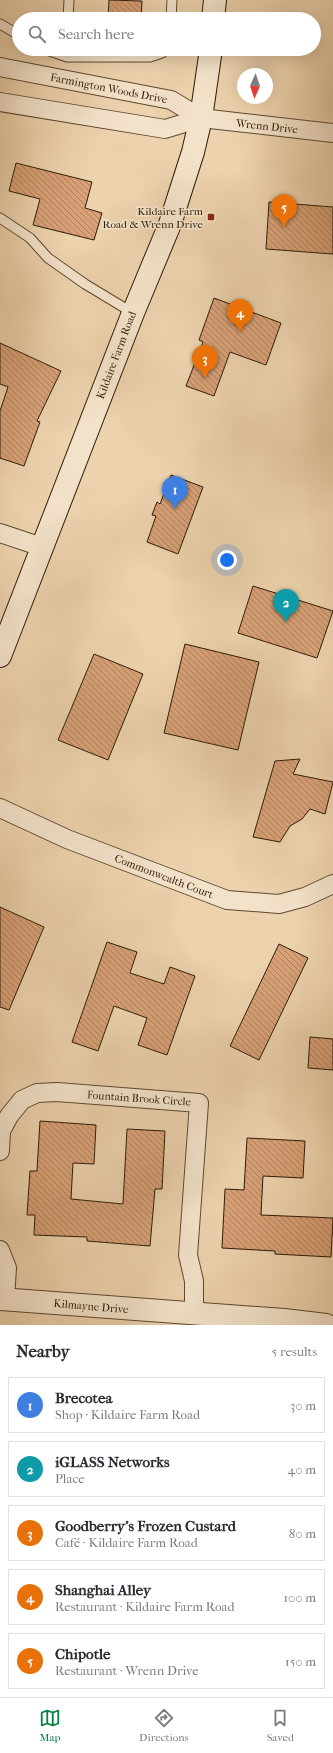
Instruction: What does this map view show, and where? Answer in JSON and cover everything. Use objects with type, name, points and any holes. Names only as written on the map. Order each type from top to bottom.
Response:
[{"type":"main road","points":[[214,12],[215,0]]},
{"type":"main road","name":"Kildaire Farm Road","points":[[0,656],[133,313],[170,224],[193,152],[201,118],[210,56]]},
{"type":"main road","name":"Kilmayne Drive","points":[[2,1299],[192,1320],[284,1320],[326,1325]]},
{"type":"street","name":"Farmington Woods Drive","points":[[0,67],[171,100],[201,118]]},
{"type":"street","points":[[0,102],[165,129],[201,118]]},
{"type":"street","name":"Wrenn Drive","points":[[201,118],[333,133]]},
{"type":"street","points":[[0,533],[42,547]]},
{"type":"street","name":"Commonwealth Court","points":[[0,808],[67,839],[226,900],[279,904],[332,888]]},
{"type":"street","name":"Fountain Brook Circle","points":[[0,1151],[1,1131],[9,1116],[22,1100],[37,1093],[57,1092],[199,1103],[188,1255],[194,1281],[192,1320]]},
{"type":"street","points":[[0,1250],[7,1268],[2,1299]]},
{"type":"lane","points":[[68,12],[69,0]]},
{"type":"lane","points":[[172,0],[172,12]]},
{"type":"lane","points":[[0,24],[12,31]]},
{"type":"lane","points":[[129,56],[153,56]]},
{"type":"lane","points":[[0,218],[30,238],[48,258],[85,284],[133,313]]},
{"type":"building","points":[[109,0],[142,1],[141,12],[108,12]]},
{"type":"building","points":[[16,163],[92,182],[85,208],[102,213],[94,240],[33,225],[40,199],[9,191]]},
{"type":"building","points":[[269,202],[333,207],[333,254],[266,249]]},
{"type":"building","points":[[214,298],[281,323],[266,365],[230,352],[214,396],[186,386],[203,342],[199,340]]},
{"type":"building","points":[[0,343],[61,371],[37,421],[40,422],[24,466],[0,458],[0,411],[8,387],[0,384]]},
{"type":"building","points":[[171,475],[203,487],[178,554],[147,542],[156,516],[152,515],[157,502],[160,504]]},
{"type":"building","points":[[253,586],[333,611],[317,658],[238,633]]},
{"type":"building","points":[[185,644],[259,662],[238,750],[164,733]]},
{"type":"building","points":[[94,654],[143,674],[108,760],[58,740]]},
{"type":"building","points":[[300,759],[293,774],[333,782],[325,814],[310,809],[302,819],[290,826],[280,842],[253,837],[275,761]]},
{"type":"building","points":[[0,907],[44,927],[9,1010],[0,1007]]},
{"type":"building","points":[[107,942],[137,952],[130,973],[164,984],[170,967],[195,976],[167,1055],[138,1045],[147,1018],[114,1006],[98,1051],[72,1042]]},
{"type":"building","points":[[279,944],[308,958],[259,1060],[230,1046]]},
{"type":"building","points":[[310,1037],[333,1039],[333,1070],[308,1068]]},
{"type":"building","points":[[40,1121],[96,1125],[94,1164],[73,1163],[71,1199],[123,1204],[127,1129],[165,1131],[162,1189],[155,1189],[150,1246],[87,1241],[87,1237],[34,1235],[35,1215],[27,1215],[30,1171],[37,1171]]},
{"type":"building","points":[[247,1138],[305,1141],[303,1178],[263,1176],[261,1215],[333,1218],[331,1257],[275,1254],[275,1251],[222,1248],[225,1189],[244,1190]]},
{"type":"place","name":"Kildaire Farm Road & Wrenn Drive","points":[[211,217]]},
{"type":"place","name":"Chipotle","points":[[284,227]]},
{"type":"place","name":"Shanghai Alley","points":[[240,332]]},
{"type":"place","name":"Goodberry's Frozen Custard","points":[[205,378]]},
{"type":"place","name":"Brecotea","points":[[175,509]]},
{"type":"place","name":"iGLASS Networks","points":[[286,622]]}]
